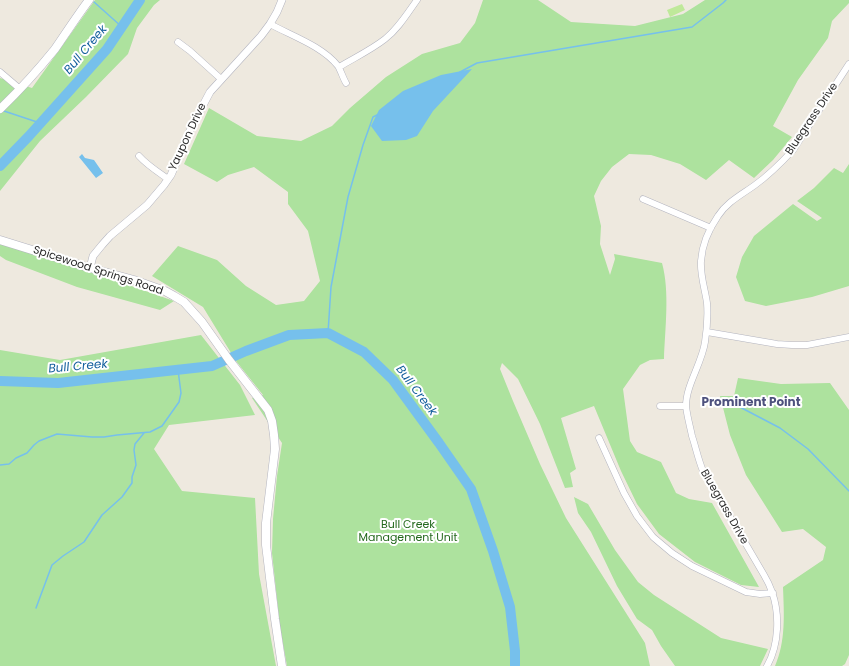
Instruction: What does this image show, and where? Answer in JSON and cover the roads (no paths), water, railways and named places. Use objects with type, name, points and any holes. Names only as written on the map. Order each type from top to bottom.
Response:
[{"type":"main road","points":[[0,109],[20,89],[55,48],[89,0]]},
{"type":"main road","name":"Spicewood Springs Road","points":[[0,240],[134,280],[166,291],[184,302],[191,309],[268,410],[272,421],[275,449],[266,522],[266,545],[282,666]]},
{"type":"street","name":"Yaupon Drive","points":[[90,268],[94,256],[102,245],[110,236],[147,205],[168,179],[192,126],[210,92],[261,36],[277,12],[282,0]]},
{"type":"street","points":[[339,67],[385,39],[417,0]]},
{"type":"street","points":[[270,24],[315,47],[328,56],[339,67],[346,83]]},
{"type":"street","points":[[178,42],[221,79]]},
{"type":"street","name":"Bluegrass Drive","points":[[767,666],[773,651],[777,630],[776,612],[772,593],[764,575],[702,471],[686,406],[707,332],[707,305],[702,274],[702,252],[711,228],[725,207],[734,199],[761,181],[783,161],[849,66]]},
{"type":"street","points":[[0,72],[20,89]]},
{"type":"street","points":[[139,156],[154,170],[168,179]]},
{"type":"street","points":[[643,199],[711,228]]},
{"type":"street","points":[[707,332],[777,344],[792,345],[807,345],[849,337]]},
{"type":"street","points":[[660,406],[686,406]]},
{"type":"street","points":[[599,438],[624,493],[637,516],[653,537],[672,553],[692,566],[746,592],[760,594],[772,593]]},
{"type":"water","points":[[472,69],[433,111],[417,136],[406,140],[382,141],[371,126],[379,110],[403,91],[441,75]]},
{"type":"water","points":[[82,154],[85,158],[94,160],[103,173],[96,178],[79,157]]},
{"type":"waterway","name":"Bull Creek","points":[[0,166],[107,49],[140,0]]},
{"type":"waterway","points":[[460,72],[477,63],[692,27],[726,0]]},
{"type":"waterway","points":[[94,2],[122,27]]},
{"type":"waterway","points":[[4,111],[40,123]]},
{"type":"waterway","points":[[328,333],[331,287],[348,197],[363,145],[373,117],[377,115]]},
{"type":"waterway","name":"Bull Creek","points":[[0,381],[58,383],[212,366],[246,351],[289,335],[328,333],[364,352],[393,380],[471,489],[493,551],[510,607],[515,651],[515,666]]},
{"type":"waterway","points":[[0,465],[9,464],[16,458],[27,453],[39,441],[57,434],[104,437],[150,432],[162,426],[179,402],[181,393],[178,370]]},
{"type":"waterway","points":[[736,405],[780,428],[808,449],[849,491]]},
{"type":"waterway","points":[[36,608],[52,565],[84,542],[102,515],[122,497],[132,483],[132,477],[136,465],[134,450],[135,444],[144,433]]},
{"type":"district","name":"Prominent Point","points":[[751,403]]},
{"type":"park label","name":"Bull Creek Management Unit","points":[[408,531]]}]
